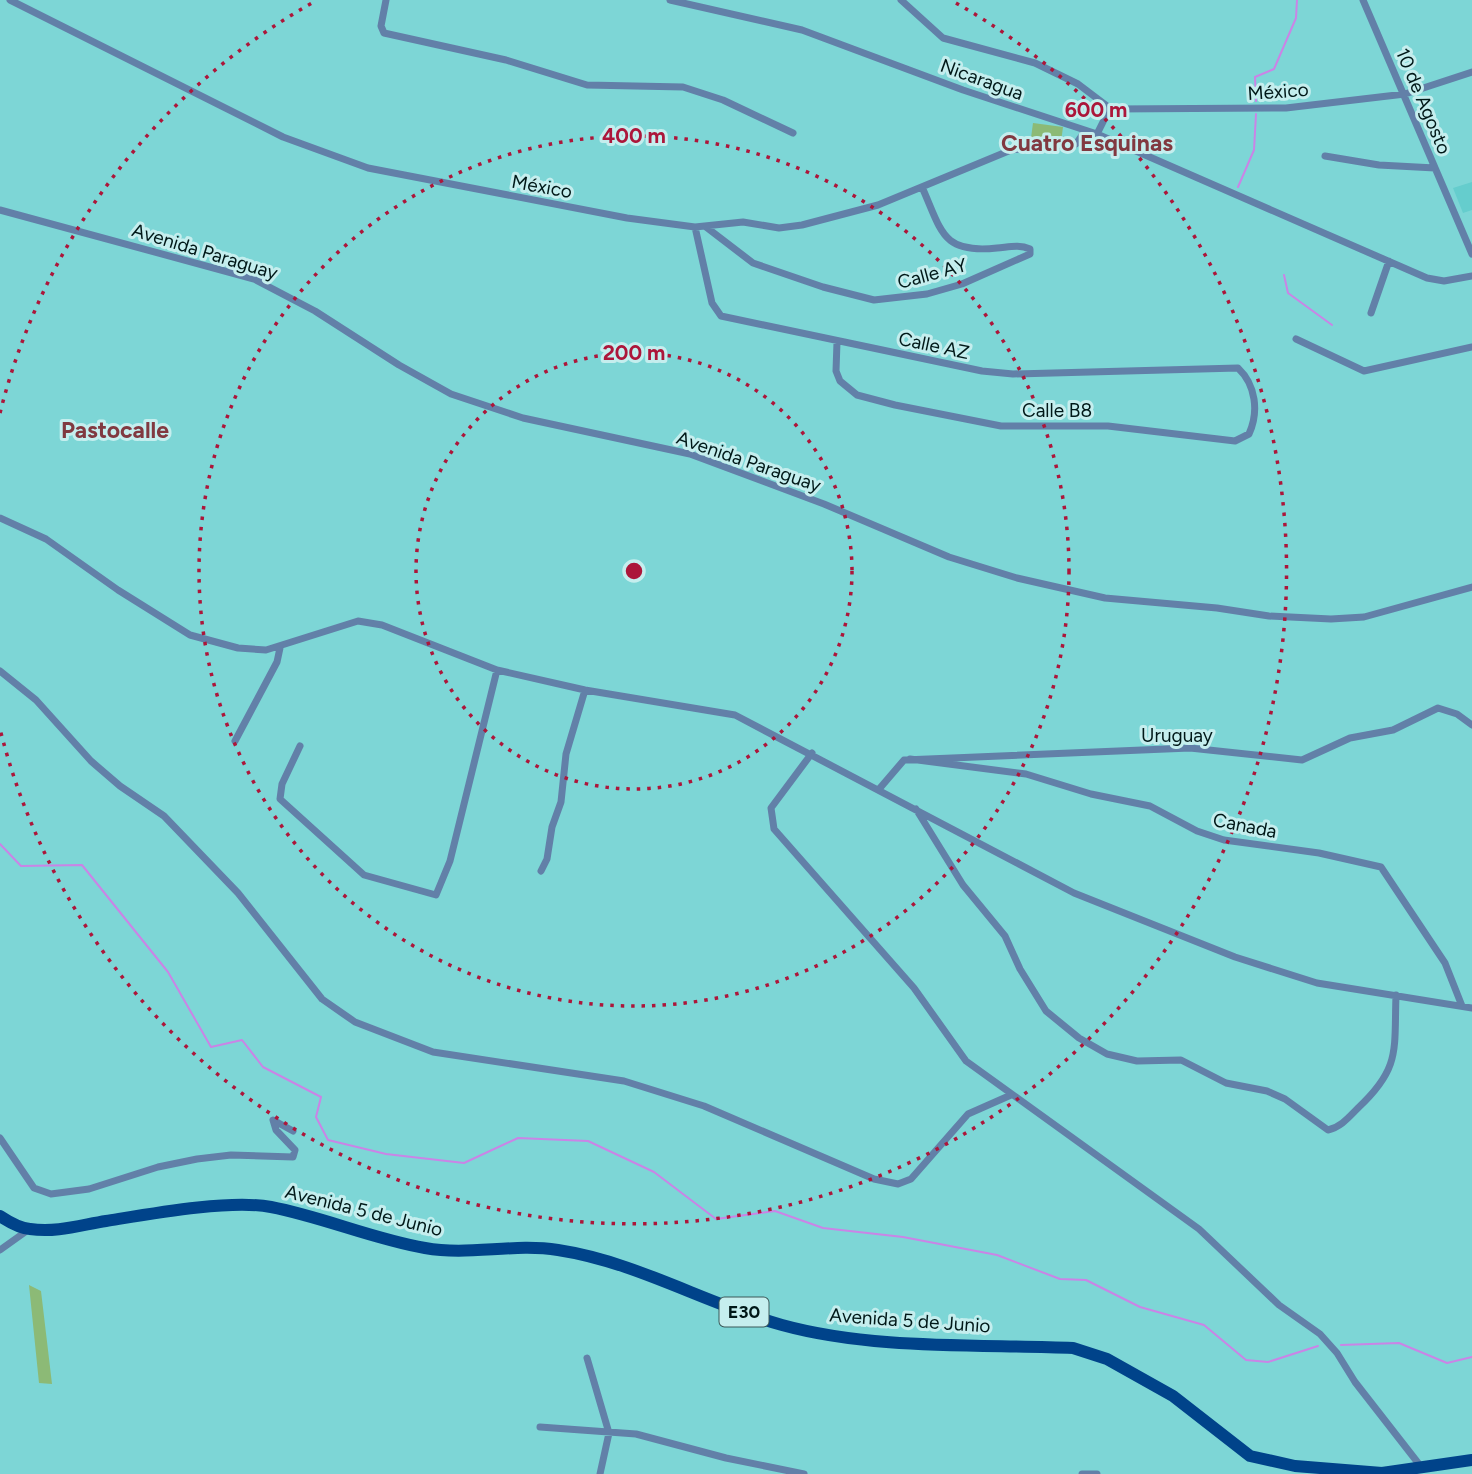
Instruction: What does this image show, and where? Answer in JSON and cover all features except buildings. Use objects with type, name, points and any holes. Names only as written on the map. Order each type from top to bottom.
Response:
[{"type":"main road","name":"Avenida 5 de Junio","points":[[0,1216],[28,1229],[58,1230],[212,1207],[269,1206],[426,1249],[456,1251],[511,1246],[557,1250],[659,1277],[724,1306],[839,1338],[1073,1348],[1107,1359],[1173,1396],[1250,1456],[1295,1466],[1381,1473],[1472,1460]]},
{"type":"street","name":"México","points":[[10,0],[283,137],[368,168],[626,218],[695,227],[743,222],[790,228],[878,205],[1011,150],[1076,144],[1086,131]]},
{"type":"street","points":[[386,0],[381,26],[384,33],[506,60],[587,85],[683,87],[723,100],[793,133]]},
{"type":"street","name":"Nicaragua","points":[[670,0],[802,30],[963,90],[1097,134],[1281,217],[1435,279],[1460,280],[1472,276]]},
{"type":"street","points":[[901,0],[943,38],[1035,63],[1078,84],[1111,109],[1097,134]]},
{"type":"street","name":"10 de Agosto","points":[[1363,0],[1472,254]]},
{"type":"street","name":"México","points":[[1111,109],[1248,110],[1405,94],[1472,72]]},
{"type":"street","points":[[1325,156],[1379,165],[1435,169]]},
{"type":"street","name":"Calle AY","points":[[706,227],[753,263],[823,287],[874,300],[927,295],[962,284],[1030,254],[1030,249],[1020,246],[973,251],[959,248],[942,232],[922,187]]},
{"type":"street","name":"Avenida Paraguay","points":[[0,209],[254,279],[315,310],[414,374],[463,399],[523,418],[690,454],[824,504],[949,557],[1017,578],[1105,598],[1217,608],[1269,616],[1332,619],[1383,613],[1472,587]]},
{"type":"street","name":"Calle AZ","points":[[695,227],[715,311],[721,316],[982,371],[1013,374],[1238,368]]},
{"type":"street","points":[[1371,313],[1390,261]]},
{"type":"street","points":[[1296,339],[1364,372],[1472,347]]},
{"type":"street","name":"Calle B8","points":[[837,342],[837,375],[858,395],[1001,426],[1108,426],[1242,440],[1254,423],[1254,400],[1250,387],[1238,368]]},
{"type":"street","points":[[0,518],[46,539],[190,635],[255,650],[280,648],[337,625],[358,621],[382,625],[497,670],[585,690],[735,715],[880,788],[1074,893],[1235,957],[1317,982],[1472,1008]]},
{"type":"street","points":[[235,741],[277,662],[280,648]]},
{"type":"street","points":[[300,746],[282,784],[280,799],[364,876],[436,895],[450,862],[497,670]]},
{"type":"street","points":[[0,671],[36,700],[91,761],[120,786],[164,816],[238,893],[322,999],[355,1022],[433,1052],[624,1081],[704,1106],[874,1179],[898,1184],[911,1180],[968,1114],[1011,1095]]},
{"type":"street","points":[[541,871],[547,859],[552,827],[561,802],[566,754],[585,690]]},
{"type":"street","name":"Uruguay","points":[[910,759],[1190,748],[1302,760],[1350,738],[1393,730],[1438,708],[1457,714],[1472,725]]},
{"type":"street","points":[[811,753],[771,808],[774,828],[914,988],[966,1061],[1199,1229],[1279,1305],[1320,1334],[1422,1468]]},
{"type":"street","points":[[880,788],[900,762],[910,759]]},
{"type":"street","name":"Canada","points":[[910,759],[1035,776],[1091,794],[1150,806],[1197,831],[1224,840],[1319,853],[1381,867],[1445,962],[1462,1006]]},
{"type":"street","points":[[915,808],[963,885],[1005,936],[1025,977],[1046,1011],[1079,1038],[1107,1054],[1137,1061],[1181,1060],[1226,1083],[1267,1091],[1285,1099],[1328,1130],[1337,1128],[1377,1091],[1387,1077],[1395,1050],[1396,995]]},
{"type":"street","points":[[0,1138],[34,1188],[51,1194],[89,1189],[158,1167],[197,1159],[231,1155],[293,1157],[295,1150],[276,1130],[273,1120],[293,1131]]},
{"type":"street","points":[[0,1250],[28,1229]]},
{"type":"street","points":[[587,1358],[609,1433],[600,1474]]},
{"type":"street","points":[[540,1427],[636,1434],[726,1458],[804,1474]]},
{"type":"street","points":[[1082,1474],[1097,1474]]},
{"type":"shaded area","points":[[1472,182],[1472,210],[1463,213],[1453,188]]},
{"type":"green space","points":[[1033,123],[1063,127],[1061,142],[1031,138]]},
{"type":"green space","points":[[29,1285],[41,1291],[52,1384],[39,1383]]},
{"type":"waterway","points":[[1256,101],[1255,77],[1274,69],[1296,18],[1297,0]]},
{"type":"waterway","points":[[1238,187],[1254,150],[1256,114]]},
{"type":"waterway","points":[[1284,275],[1288,293],[1332,325]]},
{"type":"waterway","points":[[0,844],[21,866],[82,865],[168,972],[211,1047],[242,1040],[263,1067],[321,1097],[316,1117],[328,1140],[386,1154],[464,1163],[518,1138],[588,1141],[654,1172],[716,1219],[775,1211],[823,1228],[903,1237],[997,1255],[1060,1279],[1086,1280],[1140,1307],[1204,1325],[1246,1360],[1268,1362],[1318,1346]]},
{"type":"waterway","points":[[1341,1345],[1399,1343],[1447,1363],[1472,1357]]},
{"type":"district","name":"Cuatro Esquinas","points":[[1087,143]]},
{"type":"district","name":"Pastocalle","points":[[115,430]]}]
